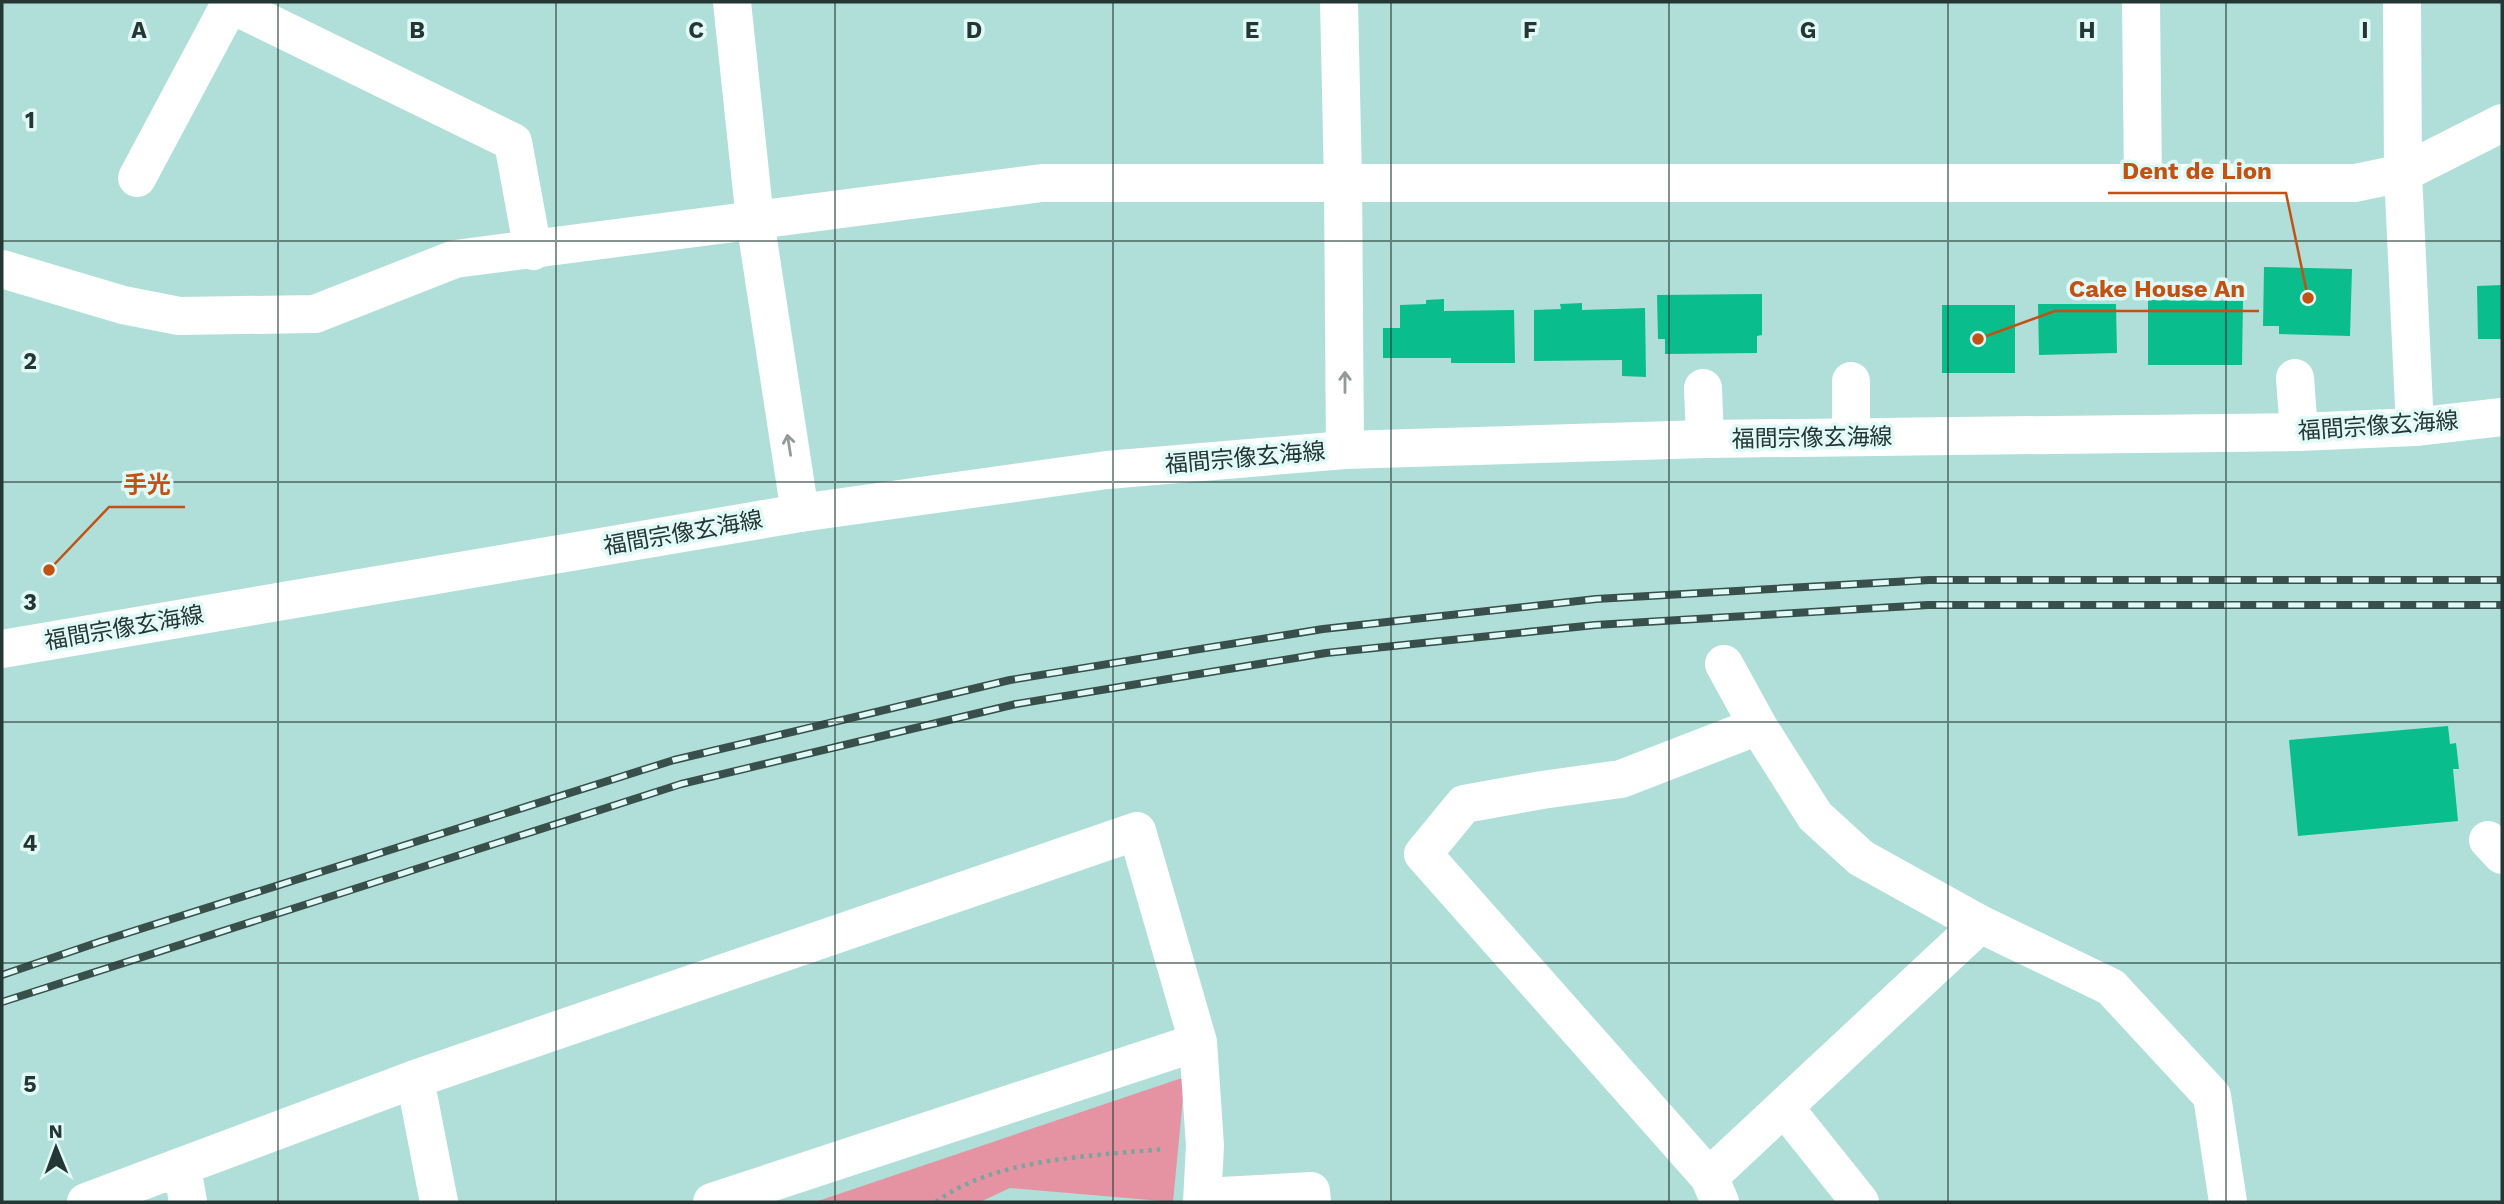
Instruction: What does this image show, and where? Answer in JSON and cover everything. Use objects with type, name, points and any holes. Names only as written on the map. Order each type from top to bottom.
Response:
[{"type":"street","points":[[732,2],[755,220],[800,513]]},
{"type":"street","points":[[1339,2],[1345,450]]},
{"type":"street","points":[[2141,2],[2143,182]]},
{"type":"street","points":[[2402,2],[2403,173],[2415,427]]},
{"type":"street","points":[[137,178],[230,3],[513,142],[533,251]]},
{"type":"street","points":[[2,269],[123,305],[179,316],[315,314],[455,259],[1042,183],[2355,183],[2403,173],[2502,123]]},
{"type":"street","points":[[2295,378],[2299,432]]},
{"type":"street","points":[[1851,382],[1851,437]]},
{"type":"street","points":[[1703,388],[1705,439]]},
{"type":"street","name":"福間宗像玄海線","points":[[2,649],[800,513],[1107,470],[1345,450],[1705,439],[2299,432],[2415,427],[2502,417]]},
{"type":"street","points":[[1724,664],[1758,726],[1815,816],[1861,858],[1980,924],[2111,987],[2212,1096],[2228,1202]]},
{"type":"street","points":[[1758,726],[1621,779],[1464,804],[1423,854],[1714,1189],[1784,1107],[1980,924]]},
{"type":"street","points":[[86,1202],[185,1185],[415,1079],[1137,831],[1198,1042],[1205,1146],[1202,1200],[1311,1191],[1312,1202]]},
{"type":"street","points":[[712,1202],[1198,1042]]},
{"type":"street","points":[[415,1079],[439,1202]]},
{"type":"street","points":[[1784,1107],[1860,1202]]},
{"type":"path","points":[[936,1202],[973,1181],[1048,1160],[1205,1146]]},
{"type":"shaded area","points":[[1185,1077],[1173,1202],[1010,1188],[980,1202],[815,1202]]},
{"type":"building","points":[[2264,267],[2352,269],[2350,336],[2279,334],[2279,326],[2263,326]]},
{"type":"building","points":[[2502,285],[2502,339],[2478,339],[2477,286]]},
{"type":"building","points":[[1762,294],[1762,335],[1757,336],[1757,353],[1665,354],[1665,339],[1658,339],[1657,295]]},
{"type":"building","points":[[1444,299],[1444,311],[1514,310],[1515,363],[1451,363],[1451,358],[1383,358],[1383,328],[1400,328],[1400,305],[1426,304],[1426,300]]},
{"type":"building","points":[[2148,300],[2243,301],[2242,365],[2148,365]]},
{"type":"building","points":[[1582,303],[1582,310],[1645,308],[1646,377],[1622,376],[1622,360],[1534,361],[1534,310],[1561,309],[1560,304]]},
{"type":"building","points":[[2038,304],[2116,304],[2117,353],[2039,355]]},
{"type":"building","points":[[1942,305],[2015,305],[2015,373],[1942,373]]},
{"type":"building","points":[[2448,726],[2450,744],[2456,743],[2459,769],[2453,769],[2458,821],[2298,836],[2289,740]]},
{"type":"railway","points":[[2,975],[674,760],[1010,680],[1323,629],[1596,599],[1929,580],[2502,580]]},
{"type":"railway","points":[[2,1002],[681,784],[1016,704],[1326,653],[1595,625],[1928,605],[2502,605]]},
{"type":"place","name":"Dent de Lion","points":[[2308,298]]},
{"type":"place","name":"Cake House An","points":[[1978,339]]},
{"type":"place","name":"手光","points":[[49,570]]}]
